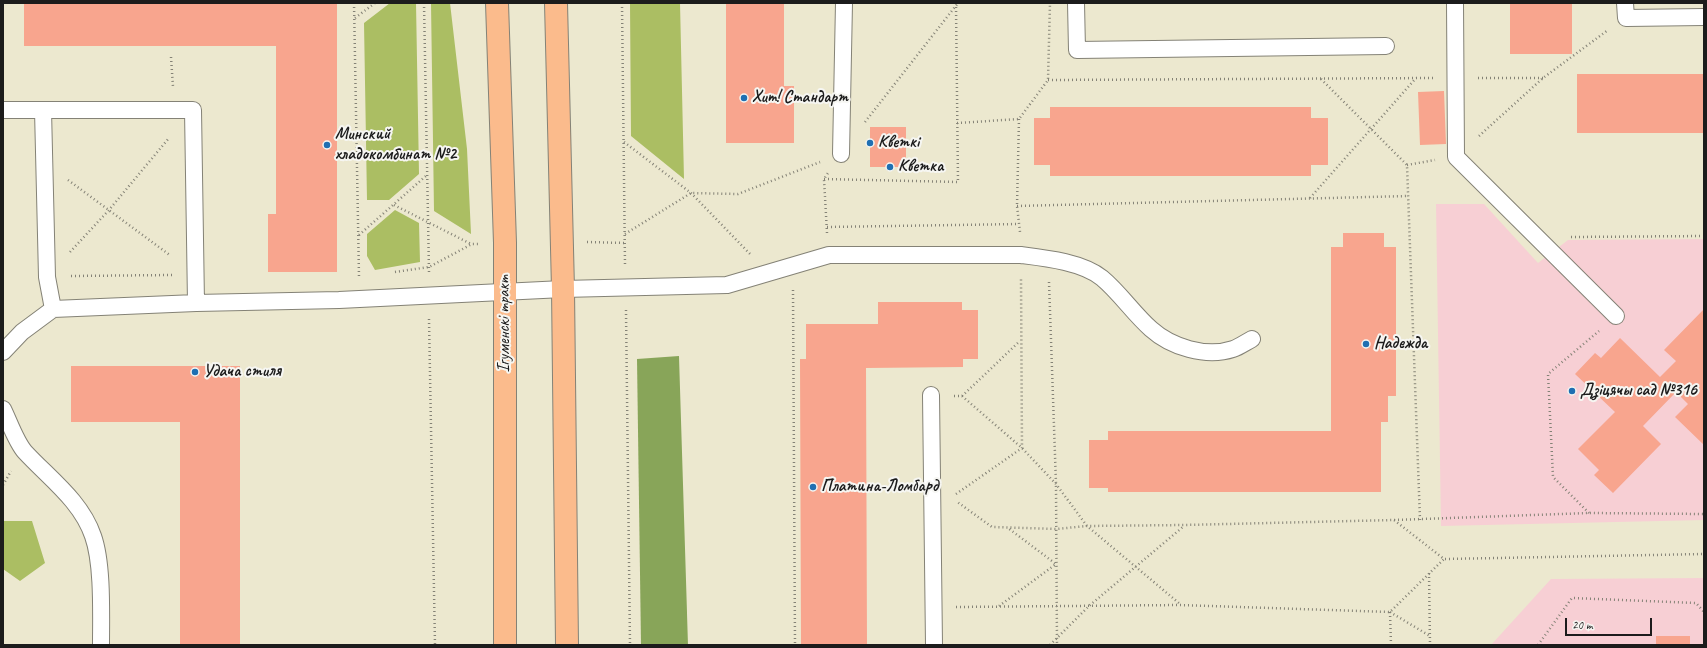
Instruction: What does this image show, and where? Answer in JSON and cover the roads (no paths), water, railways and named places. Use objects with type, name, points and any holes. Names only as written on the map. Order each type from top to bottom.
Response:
[{"type":"main road","name":"Ігуменскі тракт","points":[[497,3],[505,235],[505,645]]},
{"type":"main road","points":[[556,3],[563,289],[566,645]]},
{"type":"lane","points":[[841,154],[844,3]]},
{"type":"lane","points":[[1076,3],[1076,50],[1386,46]]},
{"type":"lane","points":[[1456,3],[1456,157],[1616,316]]},
{"type":"lane","points":[[1625,10],[1704,17]]},
{"type":"lane","points":[[3,110],[193,110],[196,303]]},
{"type":"lane","points":[[43,110],[46,277],[53,309]]},
{"type":"lane","points":[[3,352],[22,332],[53,309],[196,303],[358,299],[563,289],[727,285],[829,255],[1021,255],[1048,258],[1078,266],[1101,278],[1151,329],[1173,344],[1202,353],[1233,349],[1252,339]]},
{"type":"lane","points":[[931,395],[934,645]]},
{"type":"lane","points":[[3,409],[24,451],[59,485],[80,511],[94,537],[99,571],[101,645]]},
{"type":"place","name":"Хит! Стандарт","points":[[744,98]]},
{"type":"place","name":"Кветкі","points":[[870,143]]},
{"type":"place","name":"Минский хладокомбинат №2","points":[[327,145]]},
{"type":"place","name":"Кветка","points":[[890,167]]},
{"type":"place","name":"Надежда","points":[[1366,344]]},
{"type":"place","name":"Удача стиля","points":[[195,372]]},
{"type":"place","name":"Дзіцячы сад №316","points":[[1572,391]]},
{"type":"place","name":"Платина-Ломбард","points":[[813,487]]}]
